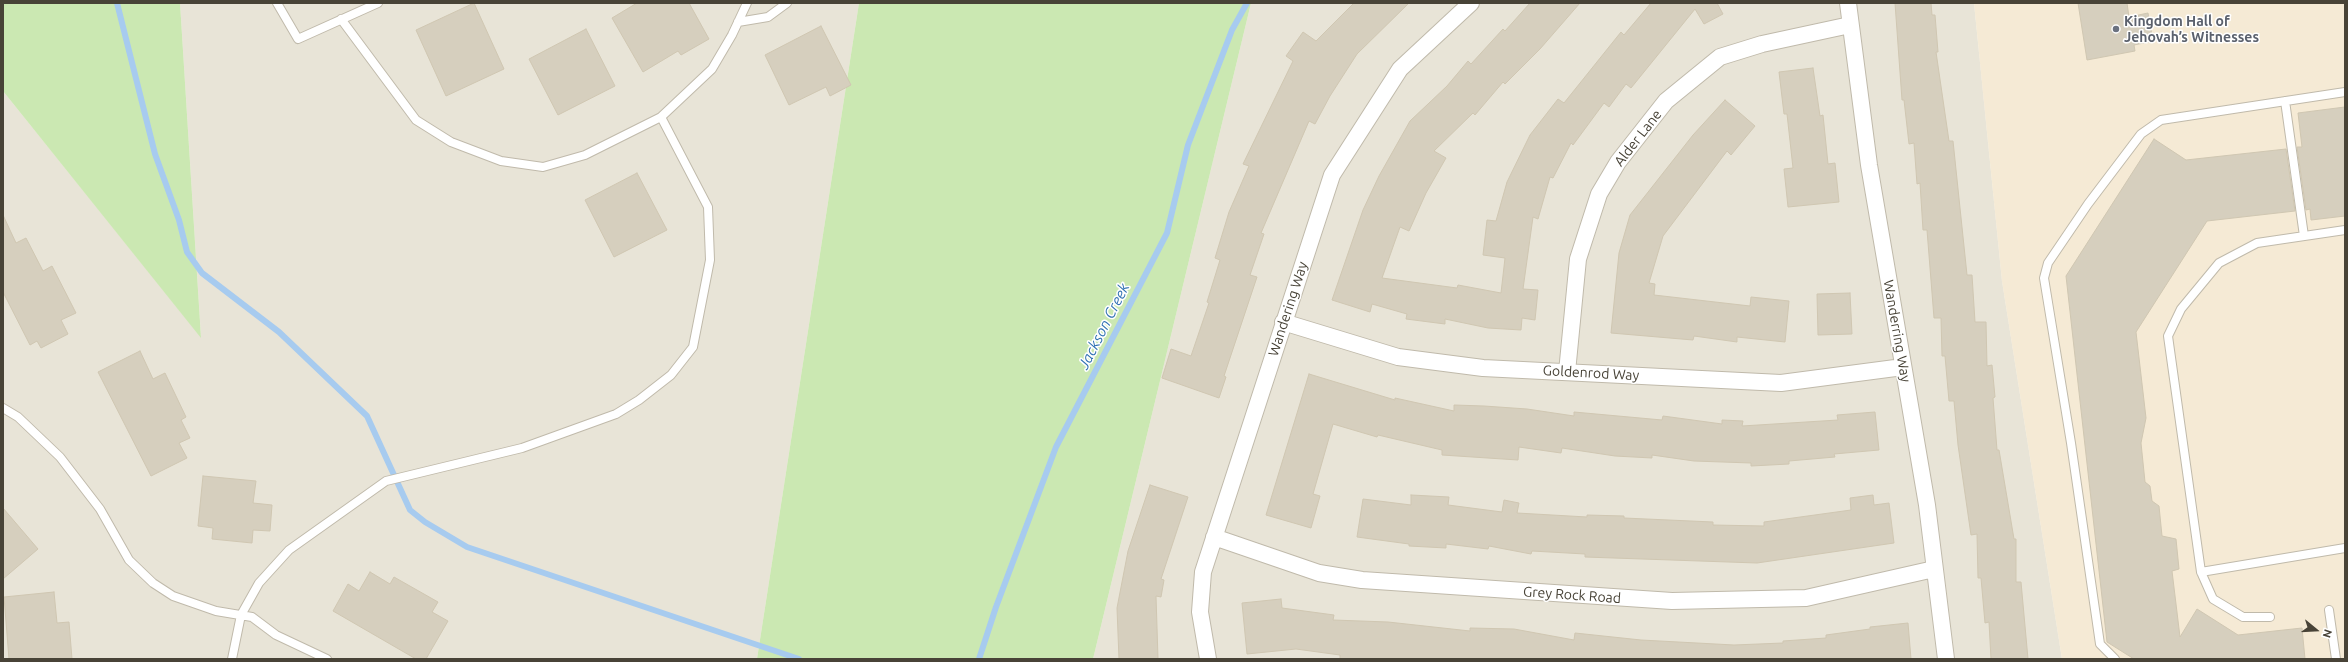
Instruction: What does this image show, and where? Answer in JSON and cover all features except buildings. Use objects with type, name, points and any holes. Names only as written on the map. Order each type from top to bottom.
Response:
[{"type":"street","name":"Wandering Way","points":[[1208,659],[1200,612],[1203,572],[1283,322],[1336,169],[1400,69],[1471,3]]},
{"type":"street","name":"Wanderring Way","points":[[1848,3],[1869,164],[1927,505],[1946,659]]},
{"type":"street","name":"Alder Lane","points":[[1567,372],[1578,259],[1599,194],[1618,162],[1666,101],[1720,57],[1762,44],[1850,25]]},
{"type":"street","name":"Goldenrod Way","points":[[1283,322],[1398,357],[1483,368],[1781,383],[1904,367]]},
{"type":"street","name":"Grey Rock Road","points":[[1214,537],[1319,573],[1362,580],[1672,602],[1806,598],[1934,569]]},
{"type":"lane","points":[[277,3],[298,39],[378,3]]},
{"type":"lane","points":[[341,19],[416,120],[451,142],[501,161],[543,167],[585,155],[661,117],[712,69],[738,22],[746,3]]},
{"type":"lane","points":[[738,22],[768,17],[787,3]]},
{"type":"lane","points":[[2115,659],[2100,644],[2071,443],[2044,278],[2048,263],[2088,204],[2141,134],[2161,120],[2345,92]]},
{"type":"lane","points":[[2285,101],[2304,236]]},
{"type":"lane","points":[[237,659],[236,650],[241,615],[260,583],[289,550],[386,481],[522,448],[608,417],[639,400],[670,375],[693,347],[710,260],[708,208],[661,117]]},
{"type":"lane","points":[[2270,617],[2243,617],[2213,599],[2200,572],[2168,336],[2181,309],[2219,263],[2258,243],[2345,230]]},
{"type":"lane","points":[[3,408],[18,417],[60,457],[100,509],[129,560],[153,584],[173,596],[216,611],[252,617],[276,635],[327,659]]},
{"type":"lane","points":[[2200,572],[2345,548]]},
{"type":"lane","points":[[2329,610],[2336,659]]},
{"type":"lane","points":[[232,659],[236,650]]},
{"type":"shaded area","points":[[180,3],[859,3],[757,659],[3,659],[3,91],[201,337]]},
{"type":"shaded area","points":[[1251,3],[1974,3],[2002,281],[2062,659],[1093,659]]},
{"type":"shaded area","points":[[1974,3],[2345,3],[2345,659],[2062,659],[2002,281]]},
{"type":"green space","points":[[3,3],[180,3],[201,338],[3,91]]},
{"type":"green space","points":[[859,3],[1251,3],[1093,659],[757,659]]},
{"type":"waterway","points":[[117,3],[155,154],[179,220],[187,252],[202,273],[279,332],[367,416],[410,510],[425,522],[467,547],[799,659]]},
{"type":"waterway","name":"Jackson Creek","points":[[979,659],[996,607],[1056,447],[1167,233],[1188,145],[1232,30],[1247,3]]},
{"type":"place","name":"Kingdom Hall of Jehovah’s Witnesses","points":[[2116,29]]}]
